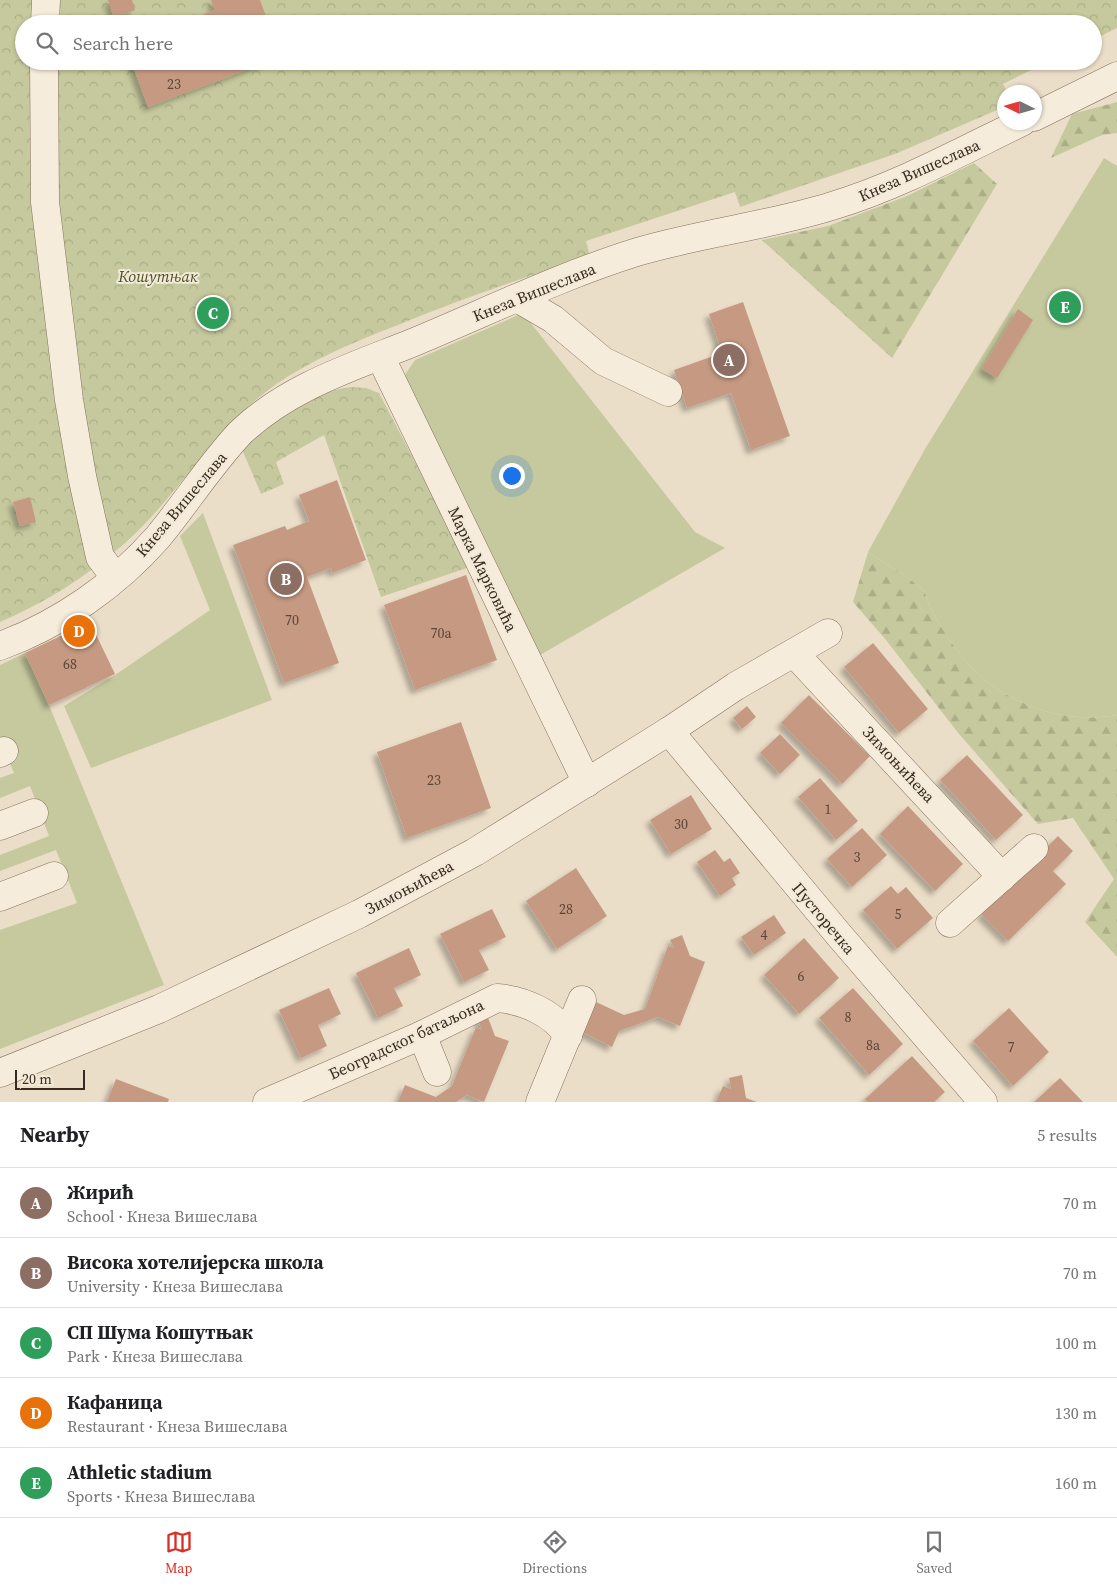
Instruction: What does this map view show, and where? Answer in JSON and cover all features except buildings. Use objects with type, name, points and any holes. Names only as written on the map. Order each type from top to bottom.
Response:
[{"type":"street","points":[[45,15],[46,0]]},
{"type":"street","points":[[44,70],[45,202],[69,400],[82,476],[100,557],[115,577]]},
{"type":"street","points":[[1042,113],[1117,76]]},
{"type":"street","name":"Кнеза Вишеслава","points":[[0,646],[55,621],[115,577],[156,539],[230,444],[256,419],[304,388],[517,298],[636,253],[695,237],[800,216],[835,205],[915,174],[1006,130]]},
{"type":"street","points":[[517,298],[553,319],[603,361],[668,392]]},
{"type":"street","name":"Марка Марковића","points":[[380,356],[587,783]]},
{"type":"street","name":"Зимоњићева","points":[[0,1073],[159,1009],[359,914],[475,852],[669,731],[736,686],[828,633]]},
{"type":"street","name":"Зимоњићева","points":[[794,653],[1002,877]]},
{"type":"street","name":"Пусторечка","points":[[669,731],[839,935],[983,1102]]},
{"type":"street","points":[[0,826],[34,813]]},
{"type":"street","points":[[950,923],[1034,848]]},
{"type":"street","points":[[0,897],[54,876]]},
{"type":"street","name":"Београдског батаљона","points":[[267,1102],[422,1035],[497,998],[540,1011],[561,1025],[568,1036]]},
{"type":"street","points":[[540,1102],[582,1000]]},
{"type":"street","points":[[422,1035],[437,1072]]},
{"type":"green space","name":"Кошутњак","points":[[0,0],[1117,0],[1117,28],[1102,36],[1102,15],[15,15],[15,70],[1031,70],[1004,85],[997,85],[997,110],[895,154],[740,207],[735,192],[586,241],[590,256],[445,306],[351,344],[304,367],[275,385],[234,421],[144,525],[124,544],[65,588],[17,615],[0,622]]},
{"type":"green space","points":[[1117,102],[1117,133],[1102,135],[1051,158],[1072,114]]},
{"type":"green space","points":[[1104,158],[1117,166],[1117,715],[1094,717],[1071,716],[1027,705],[987,682],[971,667],[953,644],[931,610],[922,589],[903,574],[868,552],[925,449]]},
{"type":"green space","points":[[974,163],[997,184],[892,358],[762,240],[828,226],[907,196]]},
{"type":"green space","points":[[523,313],[695,532],[725,548],[535,658],[404,376],[415,360]]},
{"type":"green space","points":[[351,387],[366,388],[379,393],[470,567],[381,597],[324,435],[276,462],[284,484],[261,494],[241,447],[306,402],[336,390]]},
{"type":"green space","points":[[203,513],[272,700],[91,768],[64,706],[118,673],[210,610],[180,536]]},
{"type":"green space","points":[[868,552],[903,574],[922,589],[931,610],[946,635],[971,667],[987,682],[1027,705],[1049,712],[1071,716],[1117,715],[1117,957],[1085,922],[1114,879],[1073,818],[1038,824],[959,734],[886,640],[853,602]]},
{"type":"green space","points":[[25,653],[49,705],[164,985],[0,1049],[0,930],[77,903],[56,850],[0,871],[0,855],[49,836],[30,786],[0,798],[0,778],[14,773],[0,740],[0,665]]},
{"type":"place","name":"Athletic stadium","points":[[1065,307]]},
{"type":"place","name":"СП Шума Кошутњак","points":[[213,313]]},
{"type":"place","name":"Жирић","points":[[729,360]]},
{"type":"place","name":"Висока хотелијерска школа","points":[[286,579]]},
{"type":"place","name":"Кафаница","points":[[79,631]]}]
